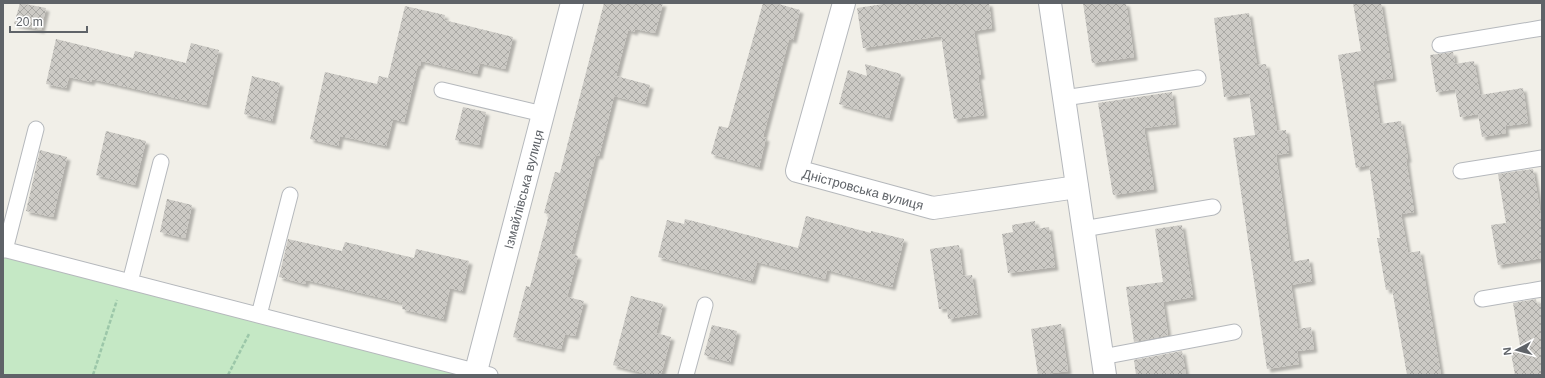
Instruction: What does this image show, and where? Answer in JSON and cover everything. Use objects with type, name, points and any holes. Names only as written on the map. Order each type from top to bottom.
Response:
[{"type":"street","name":"Ізмайлівська вулиця","points":[[480,374],[543,114],[572,3]]},
{"type":"street","name":"Дністровська вулиця","points":[[844,3],[797,171],[934,208],[1077,187]]},
{"type":"street","points":[[1050,3],[1103,366]]},
{"type":"lane","points":[[1440,45],[1542,28]]},
{"type":"lane","points":[[1064,98],[1198,78]]},
{"type":"lane","points":[[442,90],[543,114]]},
{"type":"lane","points":[[36,130],[4,249],[480,374]]},
{"type":"lane","points":[[1461,171],[1542,158]]},
{"type":"lane","points":[[130,282],[161,162]]},
{"type":"lane","points":[[259,316],[290,195]]},
{"type":"lane","points":[[1083,229],[1213,207]]},
{"type":"lane","points":[[1482,299],[1542,289]]},
{"type":"lane","points":[[686,375],[704,305]]},
{"type":"lane","points":[[1103,366],[1234,332]]},
{"type":"path","points":[[93,375],[115,303],[130,282]]},
{"type":"path","points":[[228,375],[259,316]]},
{"type":"green space","points":[[3,257],[463,375],[3,375]]},
{"type":"building","points":[[20,3],[46,8],[41,30],[14,24]]},
{"type":"building","points":[[604,3],[663,3],[655,33],[635,29],[634,32],[628,30],[616,76],[650,85],[645,104],[614,96],[599,156],[596,155],[571,254],[578,256],[567,297],[584,301],[575,336],[565,334],[561,349],[513,337],[526,286],[530,287],[549,214],[544,213],[555,172],[560,173]]},
{"type":"building","points":[[763,3],[775,3],[800,10],[793,40],[789,39],[763,137],[766,138],[759,167],[711,154],[719,126],[728,128]]},
{"type":"building","points":[[890,3],[989,3],[992,28],[974,31],[981,76],[978,76],[984,115],[954,119],[941,36],[863,48],[857,8]]},
{"type":"building","points":[[1083,3],[1126,3],[1134,57],[1092,63]]},
{"type":"building","points":[[1353,3],[1381,3],[1393,78],[1373,81],[1380,124],[1401,121],[1408,159],[1406,159],[1414,212],[1401,214],[1408,253],[1420,251],[1441,375],[1407,375],[1392,289],[1386,290],[1377,238],[1380,238],[1369,165],[1356,168],[1338,55],[1361,51]]},
{"type":"building","points":[[405,6],[445,15],[444,20],[513,37],[505,69],[480,63],[477,74],[421,61],[420,66],[418,65],[404,122],[393,119],[386,146],[340,136],[338,146],[310,139],[325,72],[377,84],[379,76],[388,78]]},
{"type":"building","points":[[1249,13],[1257,65],[1266,64],[1277,131],[1286,130],[1289,153],[1276,155],[1291,262],[1309,259],[1312,281],[1291,285],[1298,329],[1311,327],[1314,349],[1297,351],[1299,364],[1267,369],[1233,138],[1255,135],[1249,93],[1224,97],[1214,18]]},
{"type":"building","points":[[56,39],[133,58],[135,51],[186,63],[191,43],[219,50],[206,105],[92,79],[91,82],[69,77],[66,88],[46,84]]},
{"type":"building","points":[[1453,52],[1455,64],[1474,61],[1480,95],[1523,88],[1528,123],[1505,126],[1506,133],[1482,137],[1478,114],[1460,117],[1455,89],[1436,92],[1430,55]]},
{"type":"building","points":[[865,64],[901,74],[889,118],[839,104],[848,70],[867,76]]},
{"type":"building","points":[[252,76],[280,83],[272,121],[244,114]]},
{"type":"building","points":[[1172,92],[1176,124],[1144,128],[1154,189],[1113,195],[1098,103]]},
{"type":"building","points":[[463,107],[486,112],[479,145],[455,140]]},
{"type":"building","points":[[106,131],[146,141],[135,185],[96,175]]},
{"type":"building","points":[[40,150],[67,157],[53,217],[26,211]]},
{"type":"building","points":[[1533,169],[1542,222],[1542,258],[1498,265],[1491,225],[1506,223],[1498,174]]},
{"type":"building","points":[[167,199],[192,205],[185,238],[160,232]]},
{"type":"building","points":[[806,216],[871,233],[871,231],[904,239],[892,287],[827,270],[825,279],[757,262],[752,281],[658,257],[667,220],[684,224],[685,219],[798,248]]},
{"type":"building","points":[[1035,221],[1036,229],[1049,227],[1055,267],[1008,273],[1002,234],[1013,232],[1012,225]]},
{"type":"building","points":[[1182,225],[1193,297],[1163,302],[1168,335],[1134,342],[1126,287],[1163,282],[1155,229]]},
{"type":"building","points":[[288,239],[342,251],[345,242],[414,258],[416,249],[469,261],[462,291],[450,288],[443,319],[402,309],[403,303],[306,280],[305,284],[279,277]]},
{"type":"building","points":[[959,245],[963,276],[972,275],[978,314],[948,319],[947,308],[939,309],[930,249]]},
{"type":"building","points":[[631,296],[663,304],[656,333],[671,337],[661,375],[650,375],[613,365]]},
{"type":"building","points":[[1536,299],[1537,304],[1542,303],[1542,375],[1515,375],[1511,353],[1521,351],[1513,303]]},
{"type":"building","points":[[1061,324],[1068,371],[1038,375],[1031,329]]},
{"type":"building","points":[[712,325],[737,331],[730,362],[704,355]]},
{"type":"building","points":[[1182,351],[1186,375],[1136,375],[1134,360]]}]
